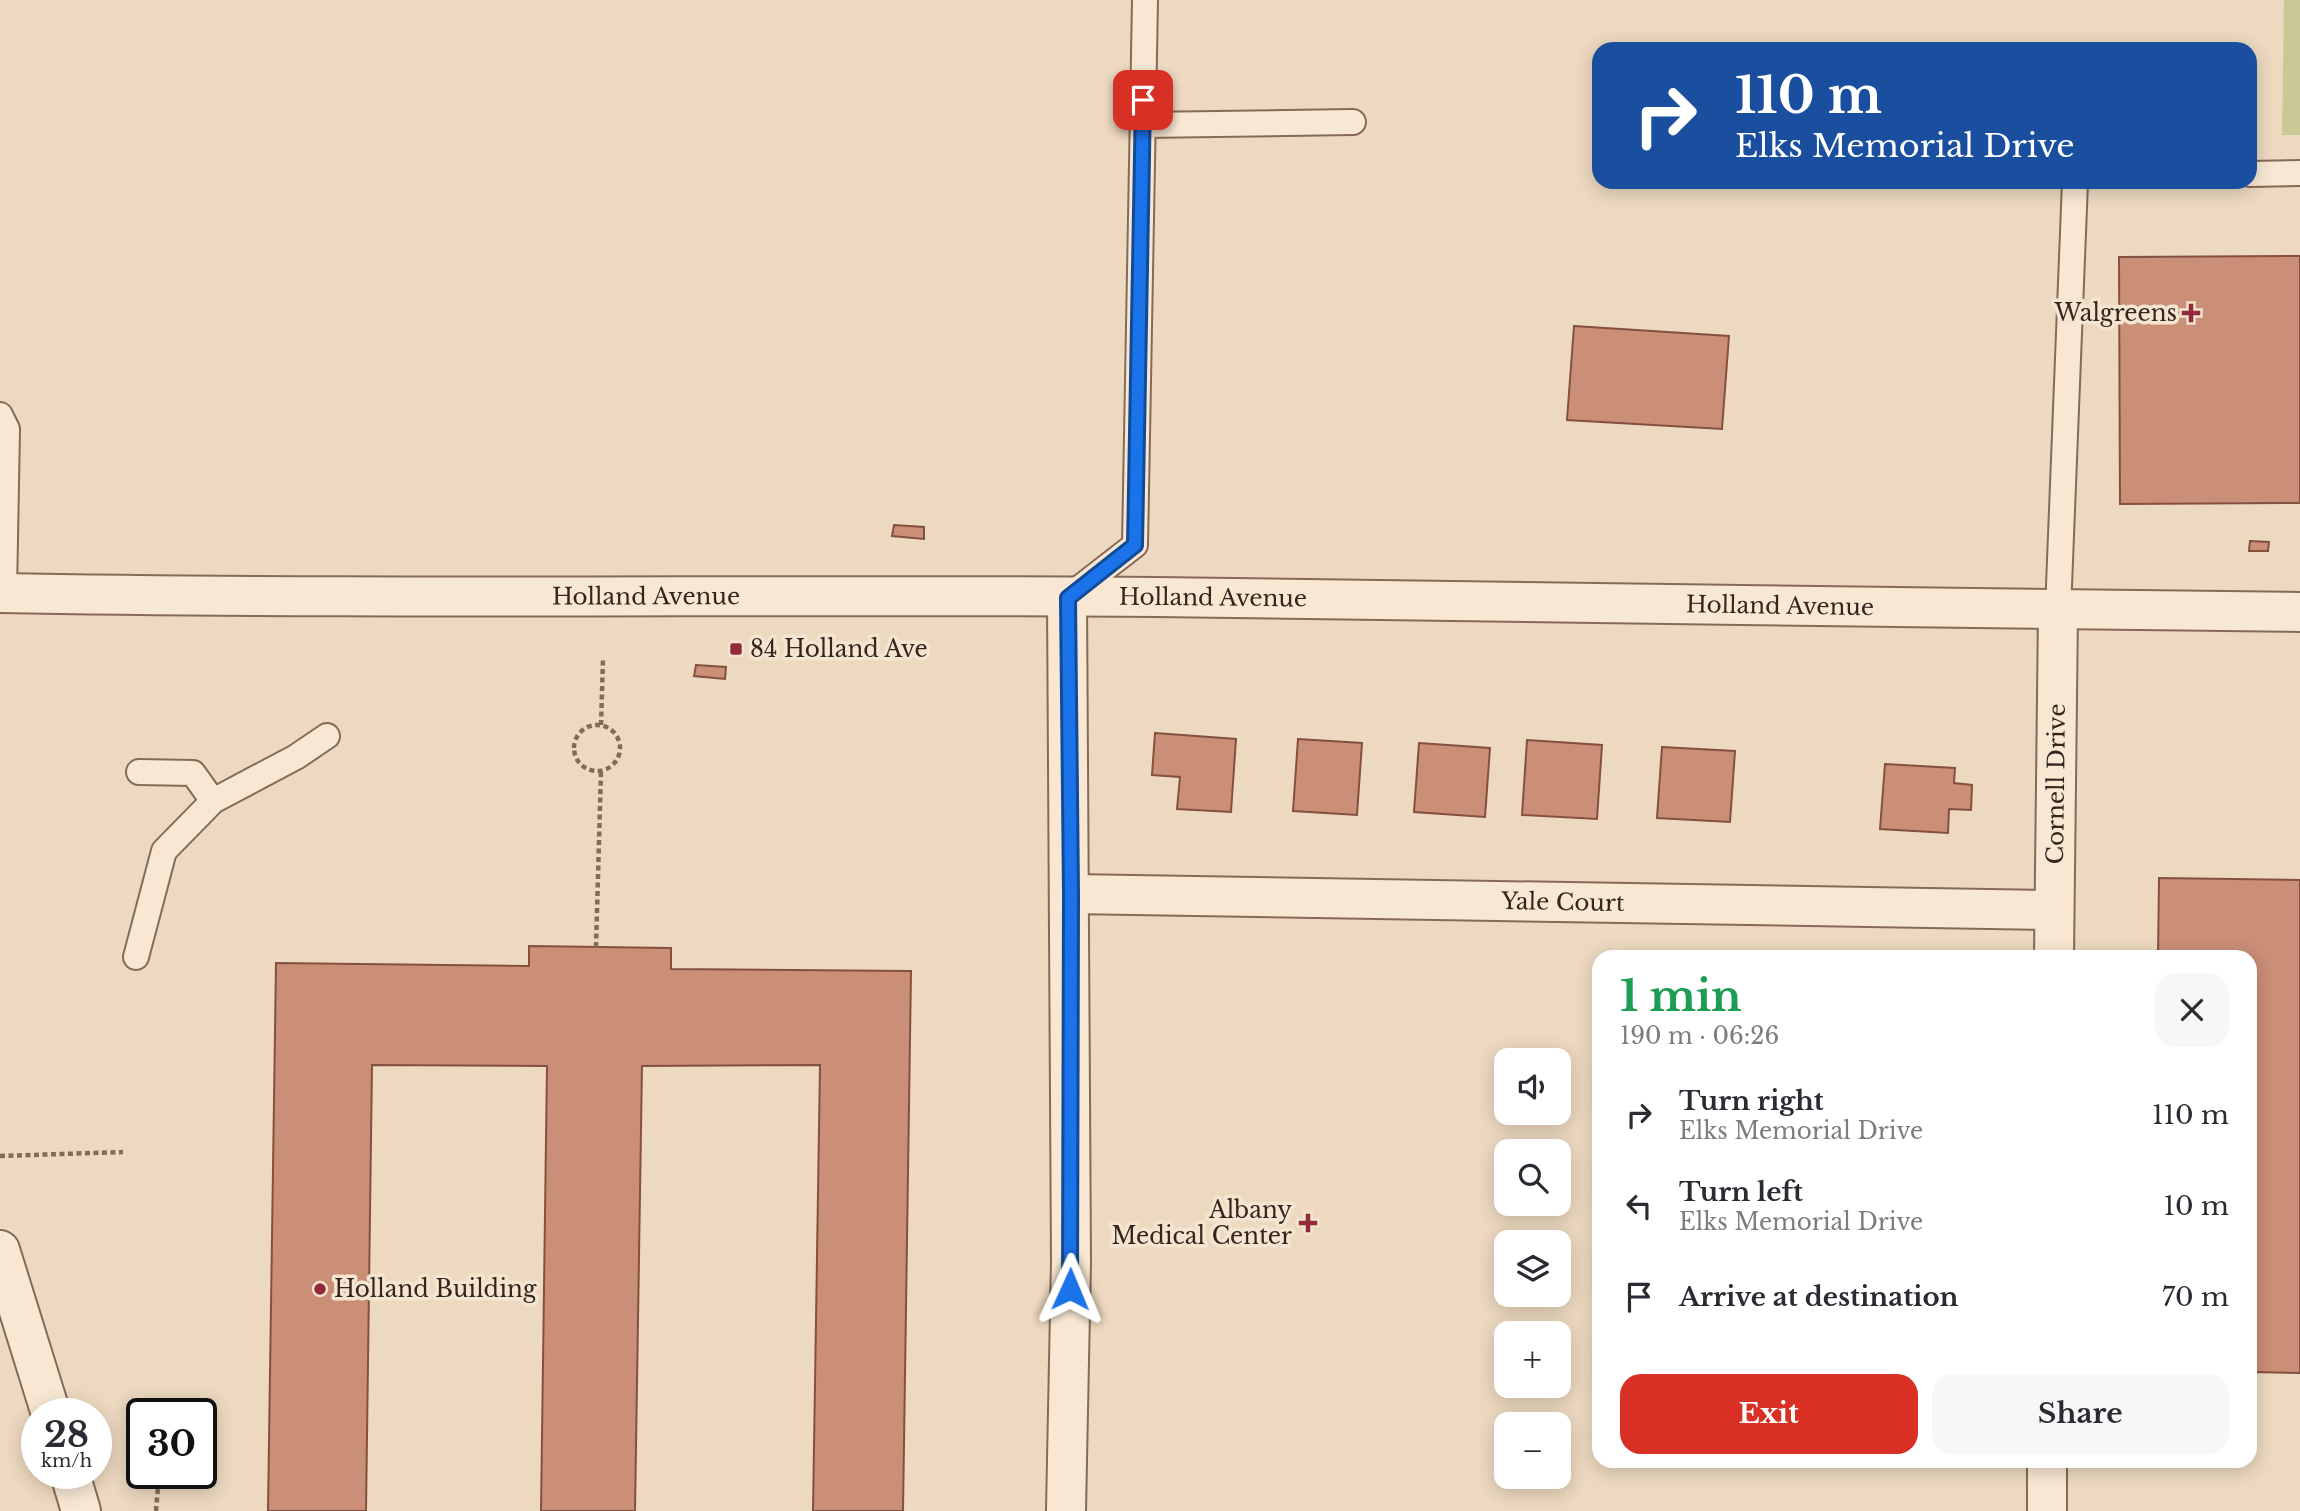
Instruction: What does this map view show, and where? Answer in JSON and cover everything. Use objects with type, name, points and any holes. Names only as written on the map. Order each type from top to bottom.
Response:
[{"type":"street","name":"Holland Avenue","points":[[2,593],[333,598],[1160,597],[2057,611],[2300,612]]},
{"type":"street","points":[[1066,1511],[1071,1261],[1068,598]]},
{"type":"street","name":"Cornell Drive","points":[[2054,950],[2057,611]]},
{"type":"street","name":"Yale Court","points":[[1071,894],[2054,910]]},
{"type":"street","points":[[0,1250],[46,1398]]},
{"type":"street","points":[[2047,1468],[2047,1511]]},
{"type":"street","points":[[74,1489],[81,1511]]},
{"type":"lane","points":[[1068,598],[1135,545],[1145,0]]},
{"type":"lane","points":[[1142,125],[1353,122]]},
{"type":"lane","points":[[2257,174],[2300,173]]},
{"type":"lane","points":[[2057,611],[2075,189]]},
{"type":"lane","points":[[0,415],[7,429],[2,593]]},
{"type":"lane","points":[[136,957],[164,851],[213,801],[296,757],[327,736]]},
{"type":"lane","points":[[139,772],[193,773],[213,801]]},
{"type":"path","points":[[601,725],[603,659]]},
{"type":"path","points":[[601,725],[615,733],[620,743],[620,751],[614,764],[601,771],[586,768],[579,763],[574,751],[575,742],[583,730],[590,726],[601,725]]},
{"type":"path","points":[[596,947],[601,771]]},
{"type":"path","points":[[0,1156],[123,1152]]},
{"type":"path","points":[[156,1511],[158,1489]]},
{"type":"shaded area","points":[[2284,0],[2300,0],[2300,135],[2282,135]]},
{"type":"building","name":"Walgreens","points":[[2300,256],[2300,503],[2120,504],[2119,257]]},
{"type":"building","points":[[1574,326],[1729,336],[1722,429],[1567,420]]},
{"type":"building","points":[[894,525],[924,527],[924,539],[892,536]]},
{"type":"building","points":[[2250,541],[2269,542],[2268,551],[2249,551]]},
{"type":"building","points":[[696,665],[726,667],[725,679],[694,676]]},
{"type":"building","points":[[1155,733],[1236,739],[1231,812],[1177,809],[1180,777],[1152,775]]},
{"type":"building","points":[[1298,739],[1362,743],[1357,815],[1293,811]]},
{"type":"building","points":[[1527,740],[1602,745],[1597,819],[1522,815]]},
{"type":"building","points":[[1419,743],[1490,748],[1485,817],[1414,812]]},
{"type":"building","points":[[1662,747],[1735,751],[1730,822],[1657,818]]},
{"type":"building","points":[[1885,764],[1955,768],[1954,783],[1972,785],[1971,810],[1949,809],[1948,833],[1880,829]]},
{"type":"building","points":[[2159,878],[2300,880],[2300,1373],[2257,1372],[2257,950],[2158,950]]},
{"type":"building","name":"Holland Building","points":[[529,946],[671,948],[671,969],[911,971],[903,1511],[813,1511],[820,1065],[642,1066],[635,1511],[541,1511],[547,1066],[372,1065],[366,1511],[268,1511],[276,963],[529,966]]},
{"type":"place","name":"Walgreens","points":[[2191,313]]},
{"type":"place","name":"84 Holland Ave","points":[[736,649]]},
{"type":"place","name":"Albany Medical Center","points":[[1308,1223]]},
{"type":"place","name":"Holland Building","points":[[320,1289]]},
{"type":"route","points":[[1070,1289],[1071,894],[1068,598],[1135,545],[1143,100]]}]
